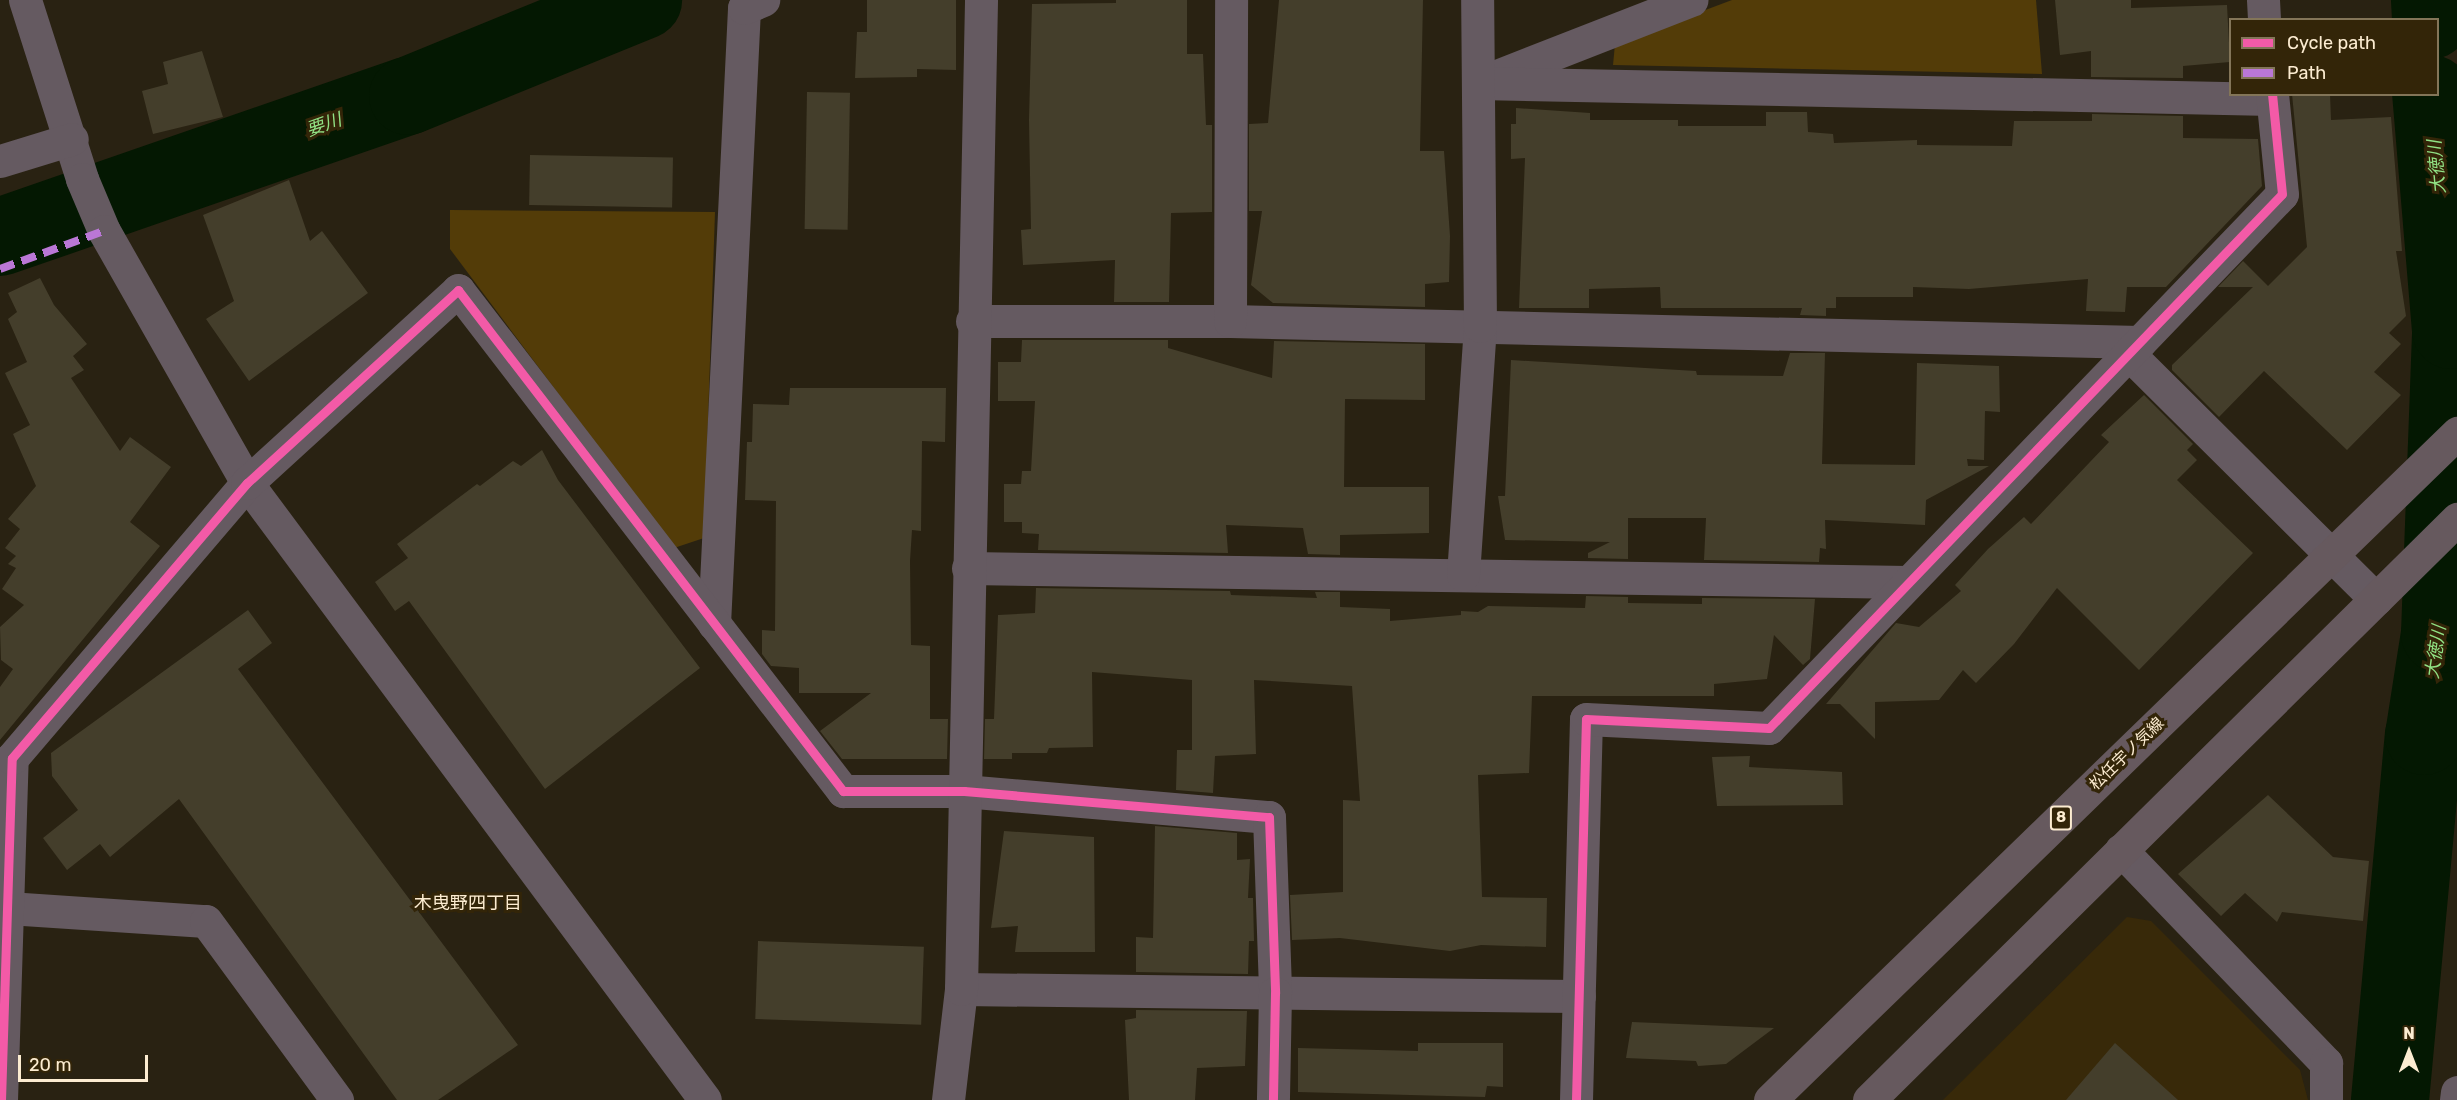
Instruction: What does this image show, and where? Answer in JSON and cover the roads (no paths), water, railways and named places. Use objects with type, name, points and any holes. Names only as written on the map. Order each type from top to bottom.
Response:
[{"type":"main road","name":"松任宇ノ気線","points":[[1770,1100],[2457,432]]},
{"type":"main road","points":[[1869,1100],[2457,519]]},
{"type":"street","points":[[26,0],[72,139],[82,178],[104,231],[247,483],[705,1100]]},
{"type":"street","points":[[714,624],[744,8],[762,0]]},
{"type":"street","points":[[948,1100],[961,989],[972,321],[981,0]]},
{"type":"street","points":[[1230,321],[1231,0]]},
{"type":"street","points":[[1463,575],[1480,326],[1477,0]]},
{"type":"street","points":[[1478,83],[1690,0]]},
{"type":"street","points":[[2263,0],[2264,18]]},
{"type":"street","points":[[1478,83],[2272,97],[2282,194],[1769,728],[1586,719],[1576,1100]]},
{"type":"street","points":[[0,161],[72,139]]},
{"type":"street","points":[[1,1100],[12,758],[247,483],[458,290],[843,791],[964,791],[1269,817],[1275,993],[1274,1100]]},
{"type":"street","points":[[972,321],[1230,321],[1480,326],[2134,348],[2343,545],[2369,605]]},
{"type":"street","points":[[968,568],[1908,582]]},
{"type":"street","points":[[2121,850],[2326,1063],[2326,1100]]},
{"type":"street","points":[[8,908],[206,921],[337,1100]]},
{"type":"street","points":[[961,989],[1579,996]]},
{"type":"street","points":[[2456,1100],[2457,1092]]},
{"type":"waterway","name":"要川","points":[[0,237],[408,96],[643,0]]},
{"type":"waterway","name":"大徳川","points":[[2430,0],[2431,18]]},
{"type":"waterway","name":"大徳川","points":[[2390,1100],[2424,736],[2440,634],[2451,330],[2431,96]]},
{"type":"district","name":"木曳野四丁目","points":[[468,903]]}]
